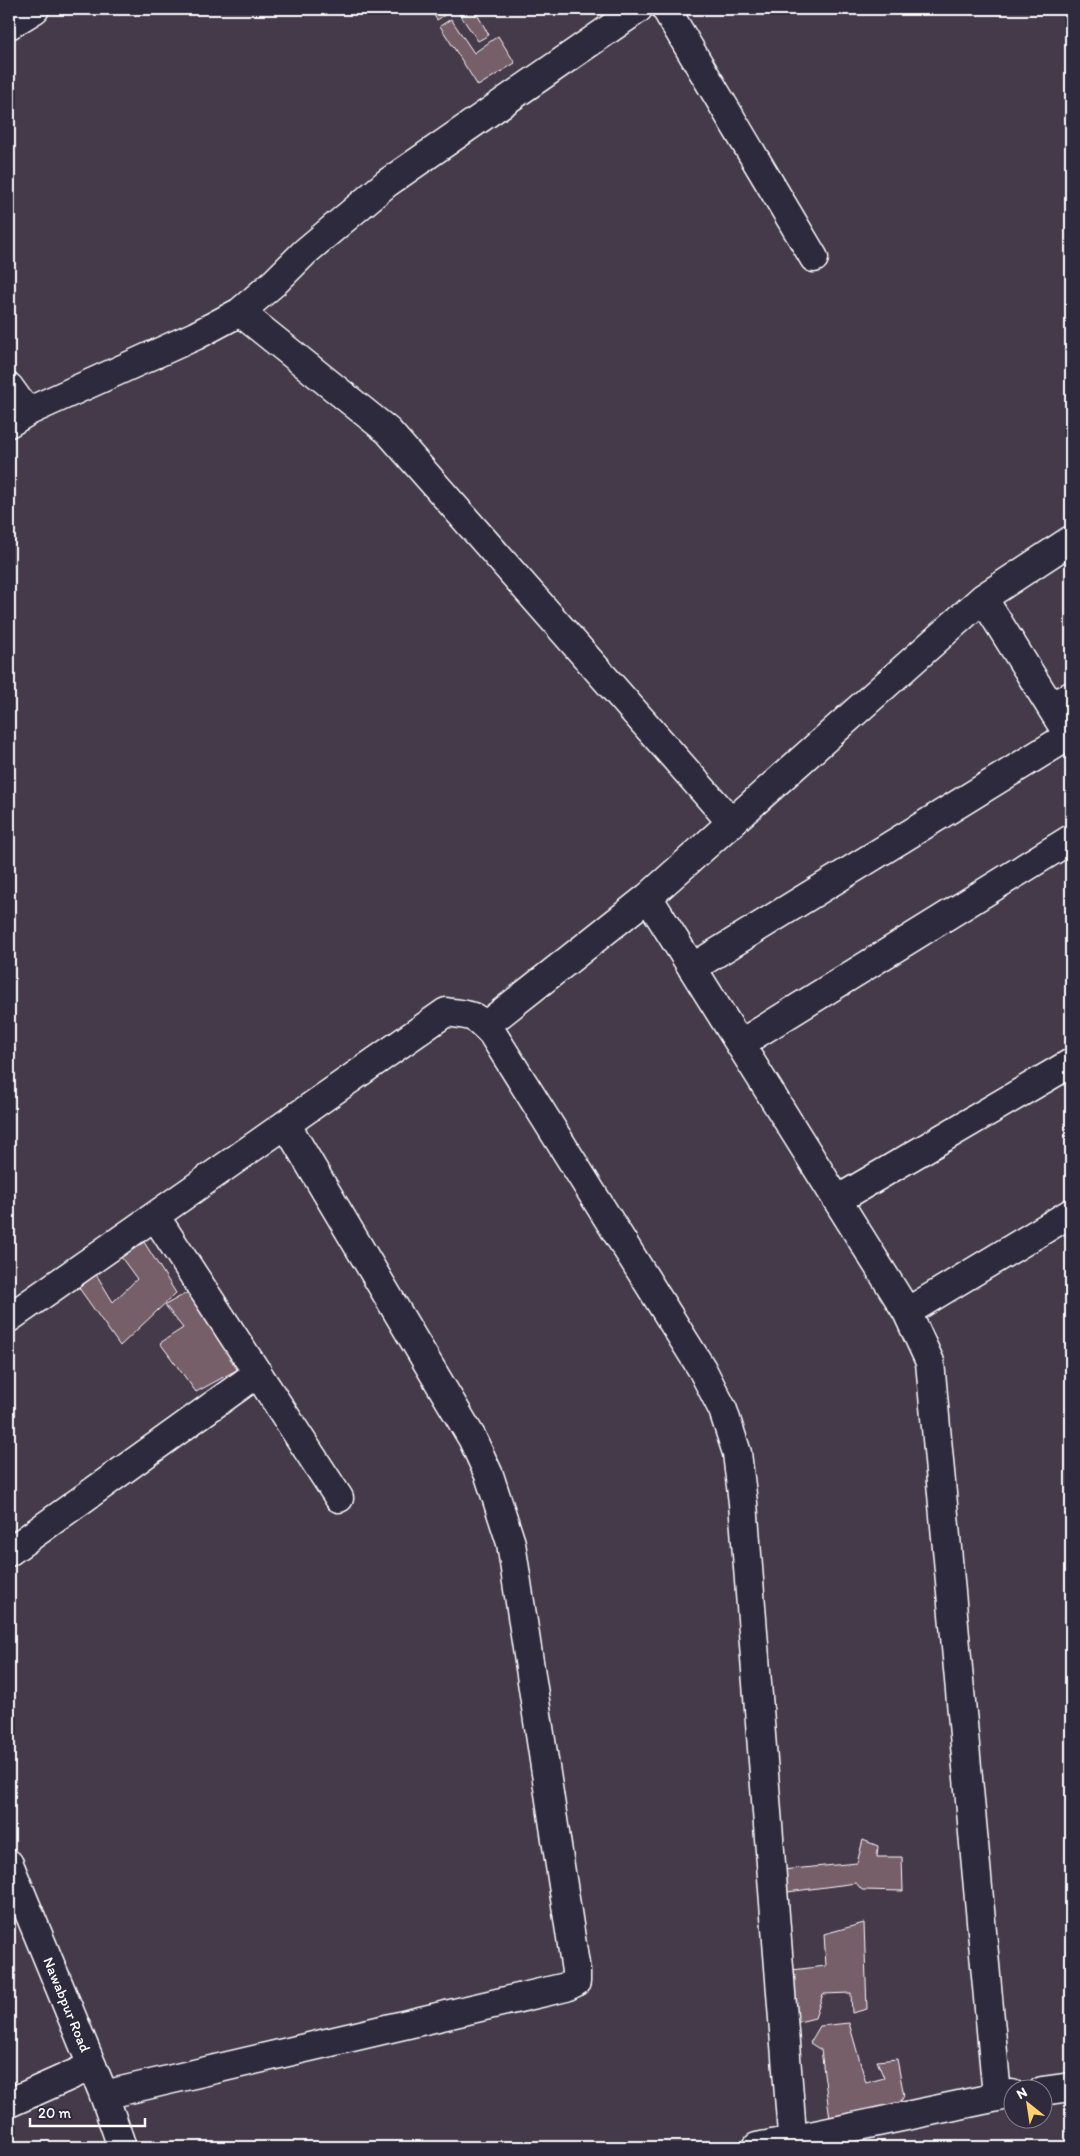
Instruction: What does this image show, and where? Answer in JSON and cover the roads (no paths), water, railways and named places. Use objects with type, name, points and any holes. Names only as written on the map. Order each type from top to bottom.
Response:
[{"type":"street","points":[[9,387],[18,418],[196,336],[240,312],[306,252],[386,184],[638,9]]},
{"type":"street","points":[[666,9],[814,258]]},
{"type":"street","points":[[240,312],[388,430],[732,823]]},
{"type":"street","points":[[485,1026],[648,897],[983,598],[1071,540]]},
{"type":"street","points":[[692,968],[1062,740],[1066,735],[1061,701],[983,598]]},
{"type":"street","points":[[740,1044],[1071,839]]},
{"type":"street","points":[[648,897],[907,1312],[930,1362],[1003,2078]]},
{"type":"street","points":[[9,1318],[446,1012],[474,1016],[492,1033],[702,1369],[723,1410],[738,1453],[792,2144]]},
{"type":"street","points":[[837,1200],[1071,1063]]},
{"type":"street","points":[[104,2095],[566,1987],[576,1982],[575,1961],[511,1543],[489,1475],[472,1438],[286,1124]]},
{"type":"street","points":[[907,1312],[1071,1213]]},
{"type":"street","points":[[155,1216],[340,1498]]},
{"type":"street","points":[[9,1552],[258,1373]]},
{"type":"street","name":"Nawabpur Road","points":[[9,1864],[104,2095],[122,2147]]},
{"type":"street","points":[[9,2103],[92,2066]]},
{"type":"street","points":[[1052,2090],[1071,2087]]},
{"type":"street","points":[[757,2147],[792,2144],[1002,2096]]}]
